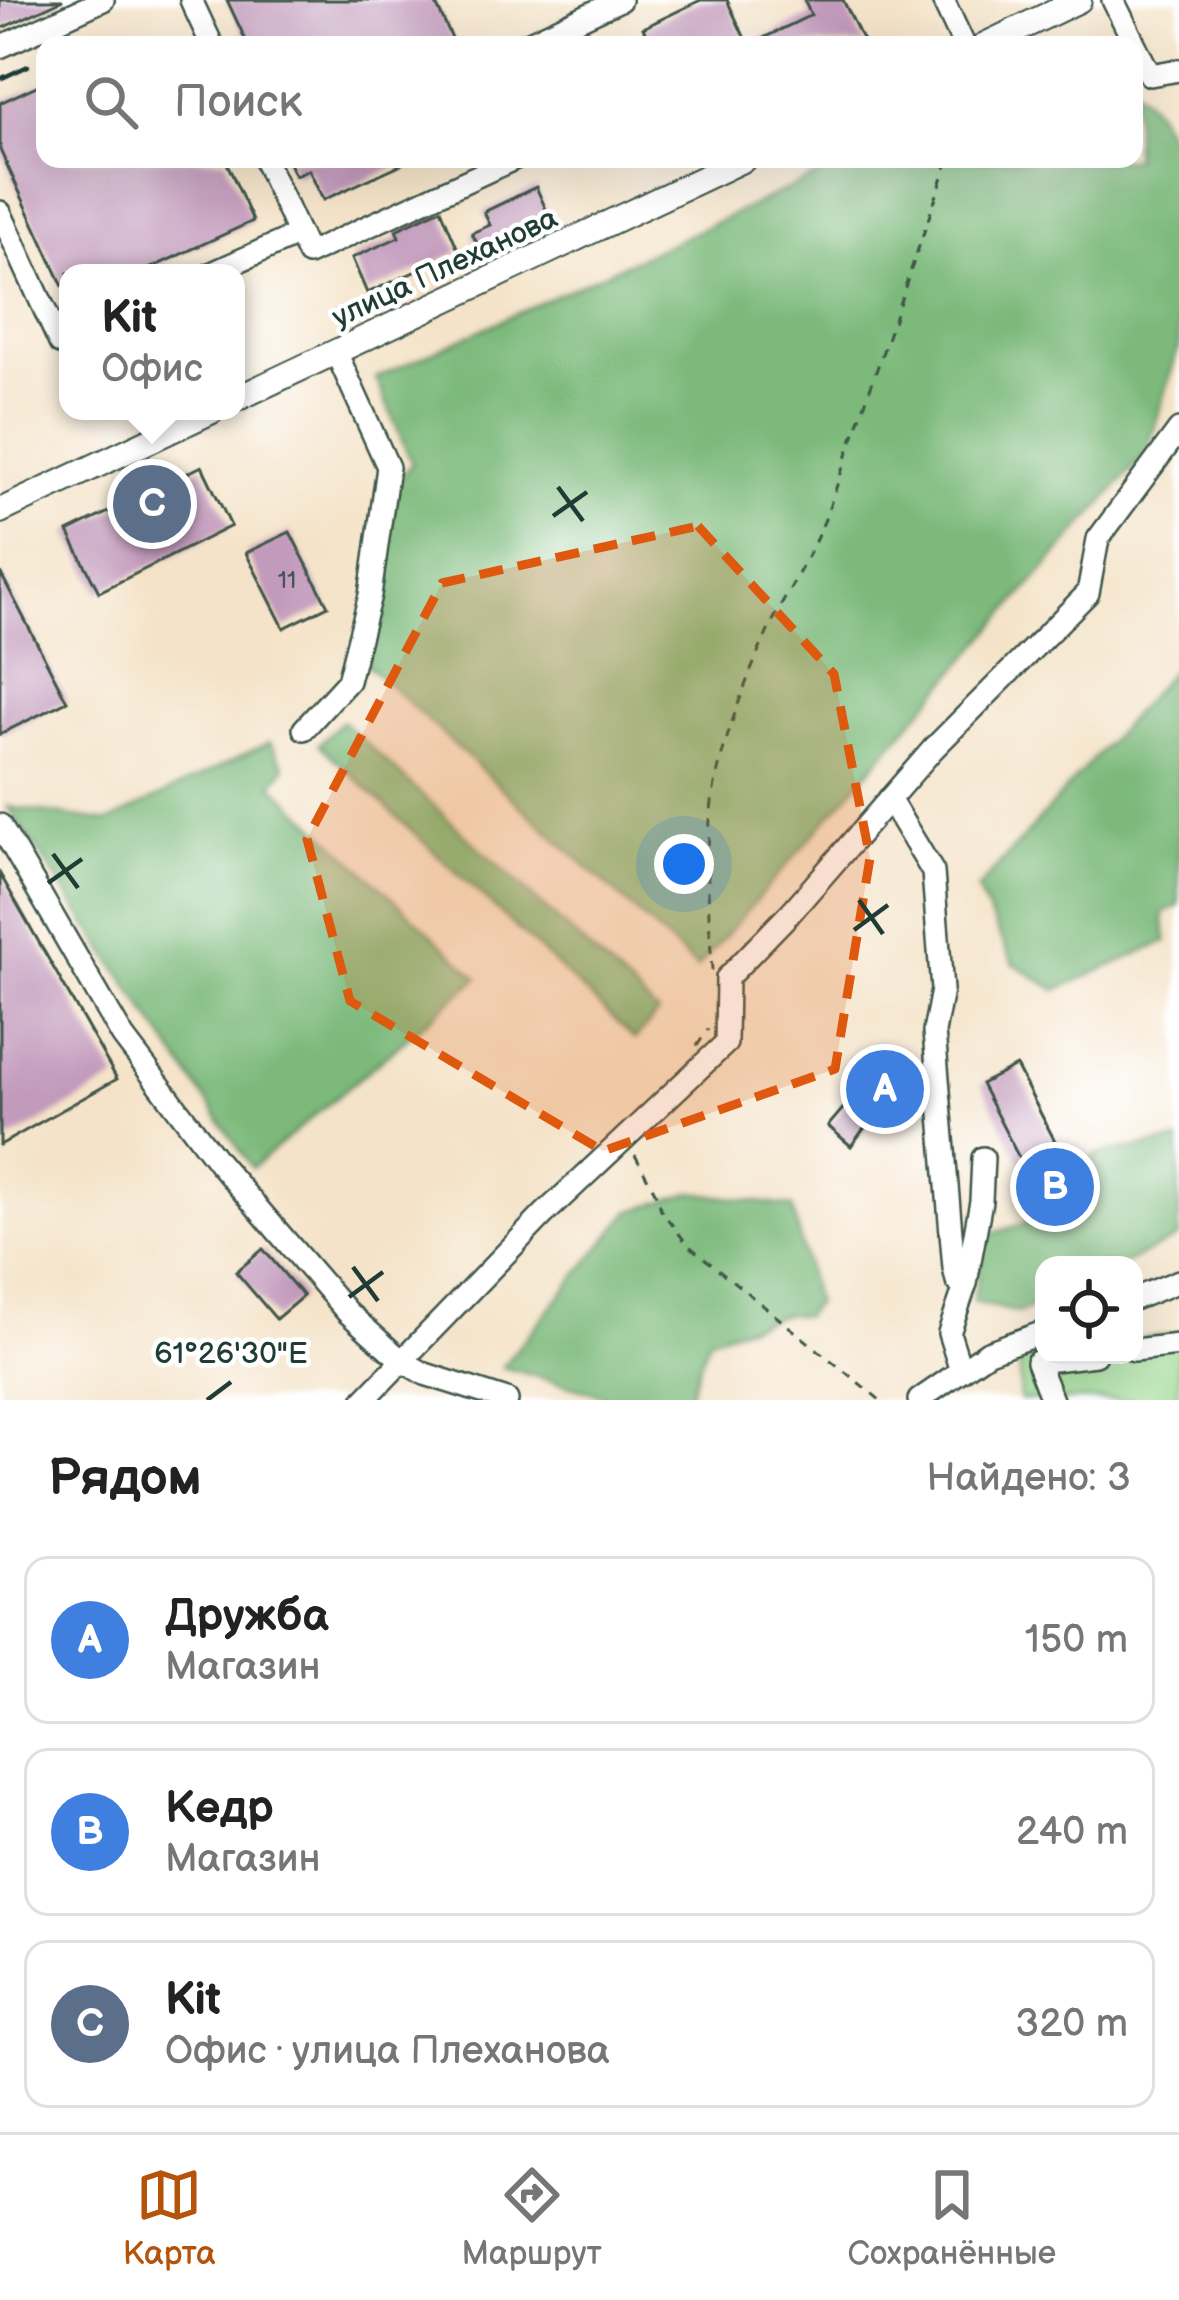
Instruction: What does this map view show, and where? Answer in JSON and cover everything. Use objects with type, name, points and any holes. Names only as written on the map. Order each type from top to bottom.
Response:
[{"type":"main road","points":[[1004,36],[1079,0]]},
{"type":"main road","name":"улица Плеханова","points":[[245,396],[725,168]]},
{"type":"main road","points":[[0,511],[193,420]]},
{"type":"street","points":[[0,47],[104,0]]},
{"type":"street","points":[[191,0],[208,36]]},
{"type":"street","points":[[542,36],[620,0]]},
{"type":"street","points":[[943,0],[960,36]]},
{"type":"street","points":[[1113,0],[1131,36]]},
{"type":"street","points":[[1143,61],[1150,75],[1179,70]]},
{"type":"street","points":[[268,168],[308,254],[494,168]]},
{"type":"street","points":[[0,212],[59,341]]},
{"type":"street","points":[[232,264],[298,234]]},
{"type":"street","points":[[304,729],[348,681],[370,596],[388,467],[336,352]]},
{"type":"street","points":[[364,1400],[626,1136],[726,1043],[727,978],[933,749],[1088,593],[1097,539],[1179,430]]},
{"type":"street","points":[[889,799],[933,872],[942,989],[934,1032],[954,1268],[957,1281],[966,1283]]},
{"type":"street","points":[[0,825],[123,1036],[190,1126],[347,1312],[402,1361],[425,1374],[506,1400]]},
{"type":"street","points":[[951,1385],[949,1333],[966,1283],[982,1202],[983,1158]]},
{"type":"street","points":[[1143,1295],[1179,1281]]},
{"type":"street","points":[[919,1400],[951,1385],[988,1352],[1035,1335]]},
{"type":"street","points":[[1143,1349],[1179,1345]]},
{"type":"street","points":[[1038,1364],[1052,1400]]},
{"type":"path","points":[[713,978],[707,868],[713,793],[768,632],[827,514],[946,168]]},
{"type":"path","points":[[688,1058],[708,1028]]},
{"type":"path","points":[[626,1136],[662,1212],[688,1245],[880,1400]]},
{"type":"highlighted area","points":[[698,526],[834,674],[870,858],[835,1069],[603,1151],[350,1001],[307,839],[442,583]]},
{"type":"green space","points":[[1143,97],[1179,155],[1179,345],[1147,452],[697,968],[362,660],[380,599],[396,483],[412,464],[376,378],[834,168],[1143,168]]},
{"type":"green space","points":[[1179,662],[1179,906],[1163,914],[1167,941],[1056,990],[1013,963],[977,890]]},
{"type":"green space","points":[[342,721],[658,1013],[635,1039],[319,744]]},
{"type":"green space","points":[[270,742],[285,767],[273,785],[478,978],[252,1168],[8,807],[108,822]]},
{"type":"green space","points":[[1179,1141],[1179,1237],[1140,1256],[1035,1256],[1035,1306],[1020,1313],[973,1302],[985,1237],[1057,1210],[1074,1187],[1078,1168],[1098,1154]]},
{"type":"green space","points":[[693,1192],[792,1207],[815,1303],[803,1316],[784,1314],[709,1338],[687,1400],[621,1400],[502,1367],[629,1212]]},
{"type":"green space","points":[[1179,1333],[1179,1400],[1020,1400],[1020,1364],[1030,1351],[1035,1351],[1035,1364],[1143,1364],[1143,1338]]},
{"type":"building","points":[[0,0],[63,0],[0,29]]},
{"type":"building","points":[[227,0],[434,0],[451,36],[244,36]]},
{"type":"building","points":[[701,0],[727,0],[744,36],[647,36],[643,28]]},
{"type":"building","points":[[804,0],[843,0],[861,36],[768,36],[811,15]]},
{"type":"building","points":[[36,86],[36,168],[229,168],[253,221],[160,264],[59,264],[59,278],[0,150],[0,103]]},
{"type":"building","points":[[291,168],[393,168],[323,200],[309,170],[295,176]]},
{"type":"building","points":[[536,187],[549,216],[479,248],[472,233],[490,225],[484,212]]},
{"type":"building","points":[[441,209],[459,252],[367,293],[352,258],[399,237],[396,230]]},
{"type":"building","points":[[202,466],[231,526],[99,592],[68,532]]},
{"type":"building","points":[[290,532],[328,606],[284,628],[246,553]]},
{"type":"building","points":[[0,572],[67,701],[0,734]]},
{"type":"building","points":[[0,874],[117,1079],[0,1145]]},
{"type":"building","points":[[888,1056],[913,1082],[892,1112],[885,1115],[878,1110],[851,1146],[828,1126]]},
{"type":"building","points":[[1016,1066],[1071,1172],[1068,1177],[1073,1186],[1047,1200],[1036,1191],[981,1084]]},
{"type":"building","points":[[263,1249],[303,1296],[276,1319],[236,1272]]},
{"type":"railway","points":[[0,79],[28,66]]},
{"type":"place","name":"Kit","points":[[152,504]]},
{"type":"place","name":"Дружба","points":[[885,1089]]},
{"type":"place","name":"Кедр","points":[[1055,1187]]}]
